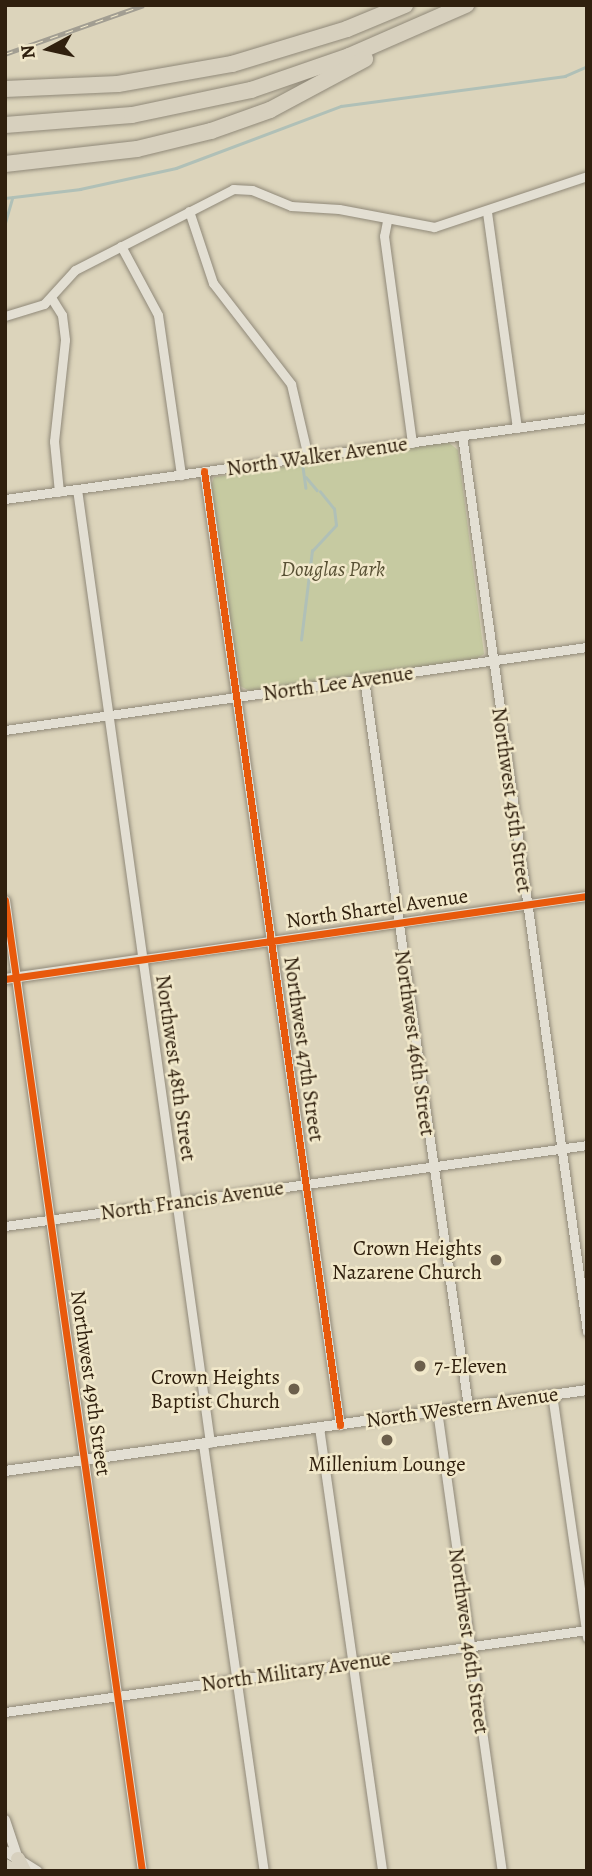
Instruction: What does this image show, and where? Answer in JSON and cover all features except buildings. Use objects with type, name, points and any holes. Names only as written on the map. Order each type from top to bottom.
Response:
[{"type":"highway","points":[[5,89],[84,87],[193,72],[278,52],[405,5]]},
{"type":"highway","points":[[5,125],[108,118],[230,96],[338,60],[466,5]]},
{"type":"highway","points":[[5,164],[137,149],[235,123],[270,110],[450,12]]},
{"type":"street","points":[[5,316],[27,312],[52,299],[75,270],[189,211],[241,188],[291,206],[339,209],[387,221],[434,227],[487,212],[587,176]]},
{"type":"street","points":[[189,211],[213,283],[291,384],[308,457]]},
{"type":"street","points":[[487,212],[517,428]]},
{"type":"street","points":[[387,221],[384,236],[412,443]]},
{"type":"street","points":[[121,246],[149,290],[158,315],[181,475]]},
{"type":"street","points":[[52,299],[62,315],[65,340],[54,441],[59,492]]},
{"type":"street","name":"North Walker Avenue","points":[[5,499],[587,418]]},
{"type":"street","name":"Northwest 45th Street","points":[[462,435],[587,1331]]},
{"type":"street","name":"Northwest 47th Street","points":[[204,471],[340,1424]]},
{"type":"street","name":"Northwest 48th Street","points":[[76,489],[177,1202],[235,1680],[264,1871]]},
{"type":"street","name":"North Lee Avenue","points":[[5,730],[587,647]]},
{"type":"street","name":"Northwest 46th Street","points":[[364,679],[468,1406]]},
{"type":"street","name":"North Shartel Avenue","points":[[11,978],[587,896]]},
{"type":"street","name":"Northwest 49th Street","points":[[5,900],[11,978],[51,1220],[120,1697],[142,1871]]},
{"type":"street","name":"North Francis Avenue","points":[[5,1226],[587,1145]]},
{"type":"street","name":"North Western Avenue","points":[[5,1471],[587,1390]]},
{"type":"street","points":[[552,1394],[586,1632]]},
{"type":"street","name":"Northwest 46th Street","points":[[437,1410],[502,1871]]},
{"type":"street","points":[[319,1427],[382,1871]]},
{"type":"street","name":"North Military Avenue","points":[[5,1712],[586,1632]]},
{"type":"street","points":[[5,1820],[13,1863],[37,1871]]},
{"type":"green space","name":"Douglas Park","points":[[448,442],[458,450],[484,654],[476,659],[250,691],[240,686],[211,487],[214,477]]},
{"type":"waterway","points":[[5,198],[80,189],[176,168],[341,106],[565,76],[587,66]]},
{"type":"waterway","points":[[5,223],[12,198]]},
{"type":"waterway","points":[[302,460],[306,488]]},
{"type":"waterway","points":[[306,477],[317,490]]},
{"type":"waterway","points":[[301,640],[312,551],[336,525],[334,509],[320,492]]},
{"type":"railway","points":[[5,54],[144,5]]},
{"type":"cycle path","points":[[204,471],[340,1425]]},
{"type":"cycle path","points":[[5,979],[587,896]]},
{"type":"cycle path","points":[[5,900],[142,1871]]},
{"type":"place","name":"Crown Heights Nazarene Church","points":[[496,1260]]},
{"type":"place","name":"7-Eleven","points":[[420,1366]]},
{"type":"place","name":"Crown Heights Baptist Church","points":[[294,1389]]},
{"type":"place","name":"Millenium Lounge","points":[[387,1440]]}]
